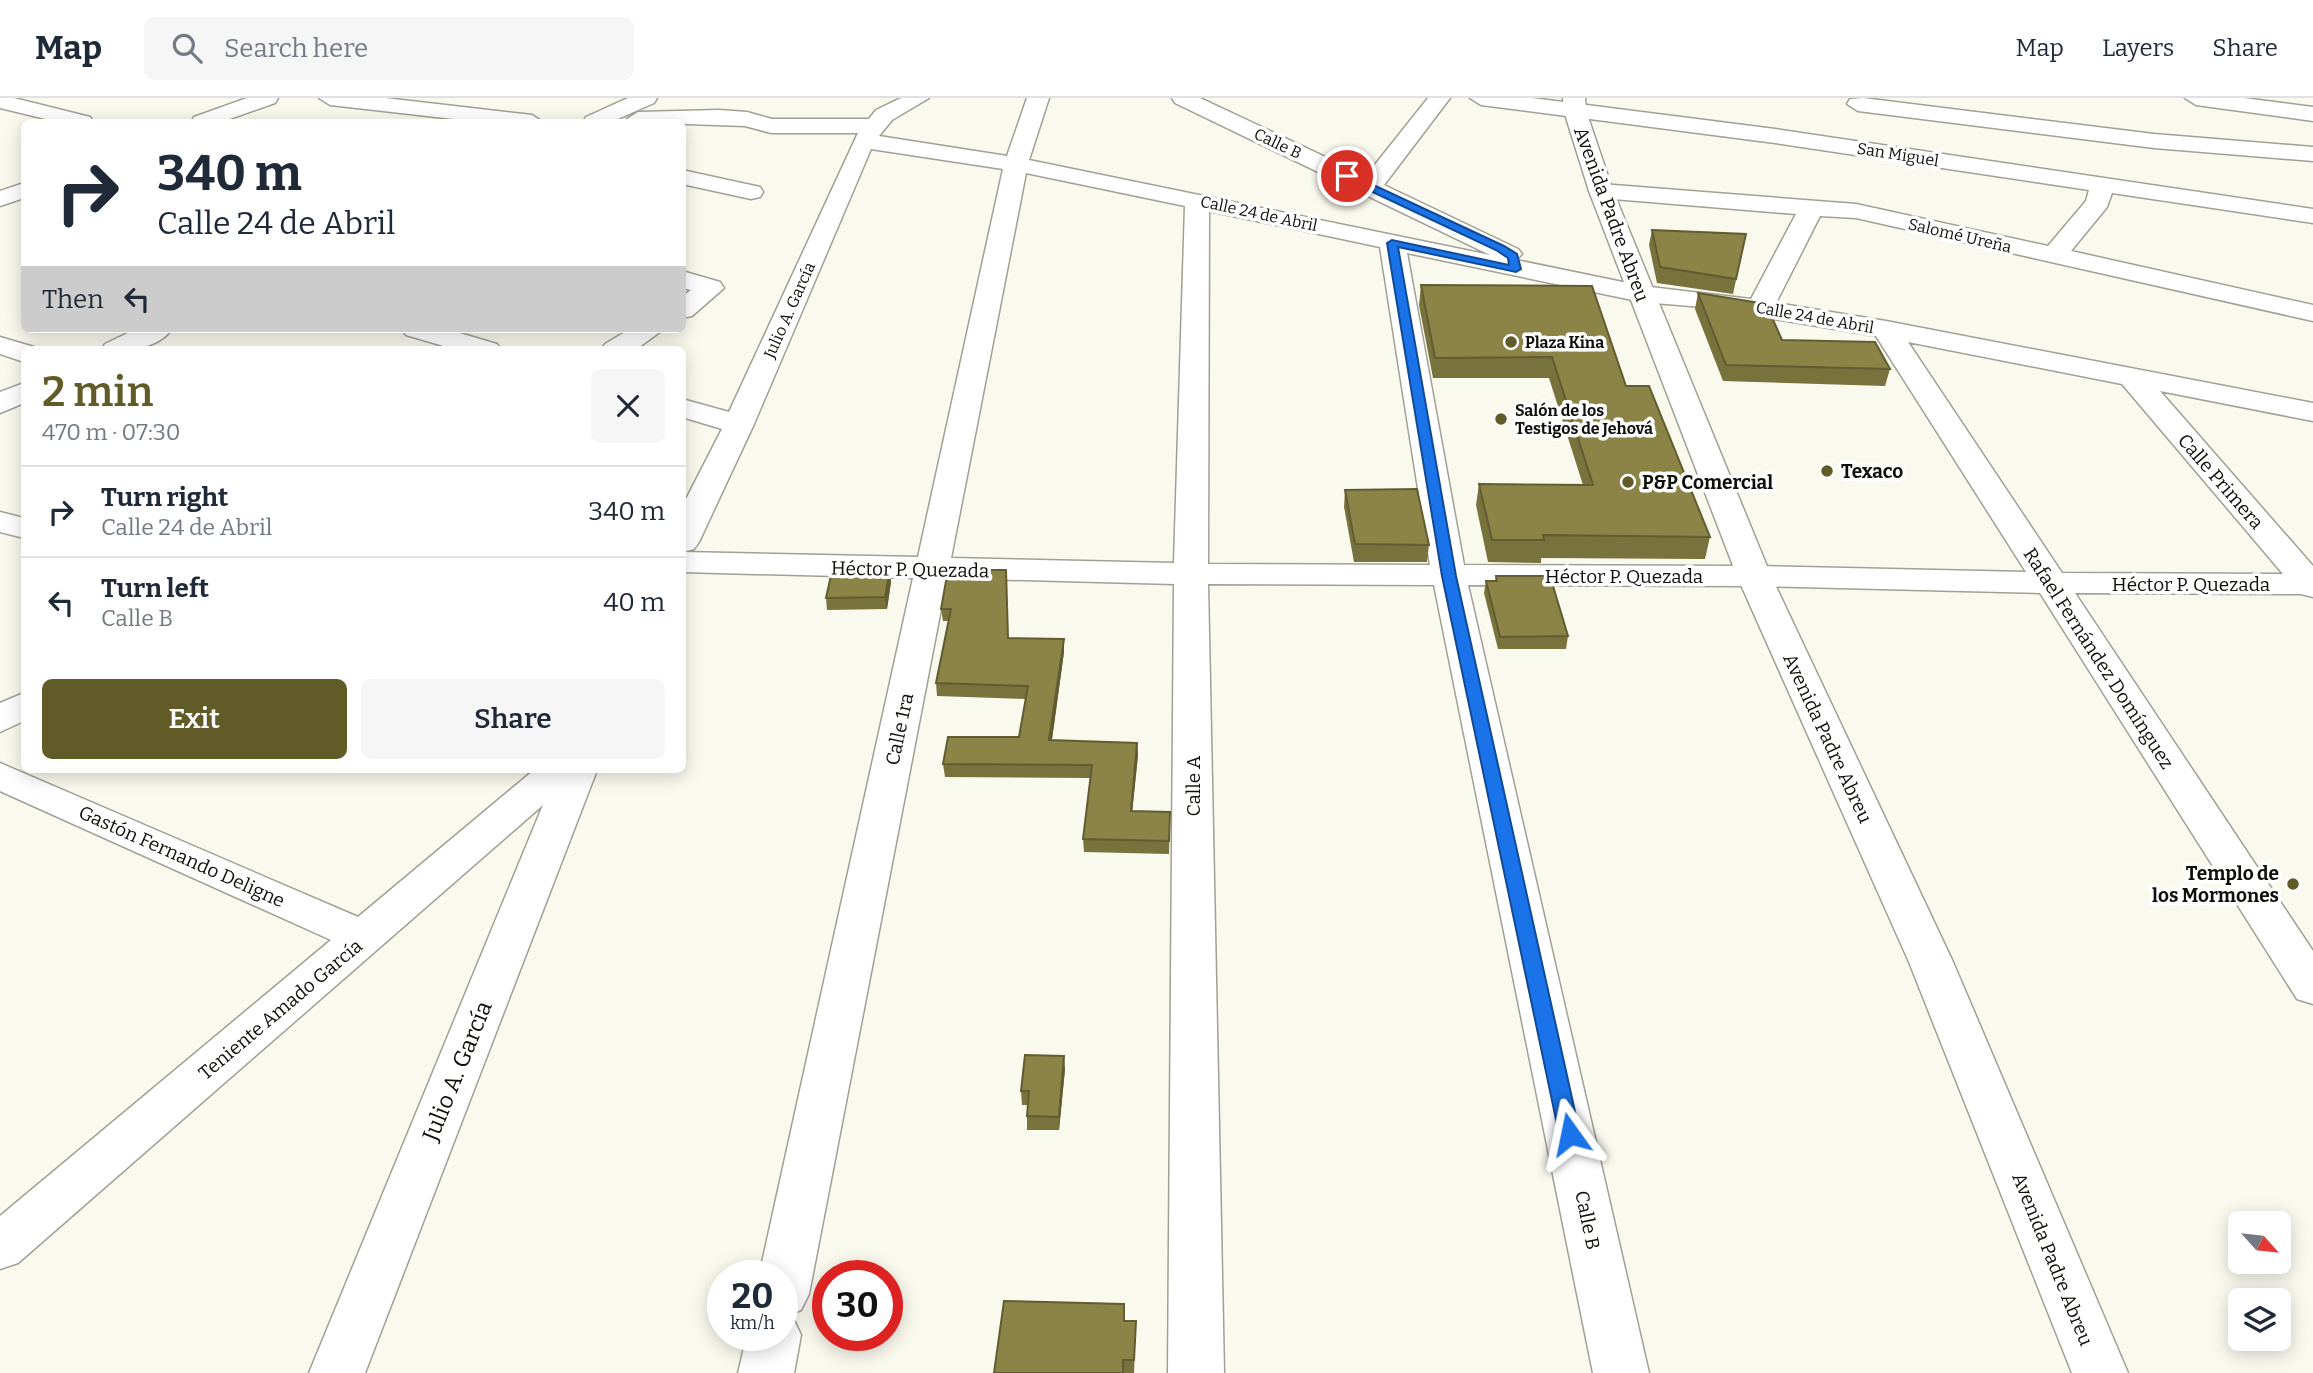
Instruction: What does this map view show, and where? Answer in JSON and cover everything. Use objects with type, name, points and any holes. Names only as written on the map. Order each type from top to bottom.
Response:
[{"type":"street","points":[[210,119],[267,98]]},
{"type":"street","points":[[330,98],[507,119]]},
{"type":"street","points":[[875,120],[918,98]]},
{"type":"street","name":"Calle 1ra","points":[[789,1260],[1016,164],[1038,98]]},
{"type":"street","name":"Calle B","points":[[1183,98],[1500,248],[1513,256],[1516,269]]},
{"type":"street","points":[[1370,187],[1439,98]]},
{"type":"street","name":"San Miguel","points":[[1481,98],[1574,104],[2102,186],[2313,215]]},
{"type":"street","points":[[2196,98],[2313,114]]},
{"type":"street","points":[[0,101],[70,119]]},
{"type":"street","points":[[1834,113],[1862,101],[2154,141],[2313,154]]},
{"type":"street","name":"Avenida Padre Abreu","points":[[1574,104],[1601,191],[1754,576],[1931,962],[2100,1373]]},
{"type":"street","points":[[604,119],[642,108]]},
{"type":"street","name":"Calle 24 de Abril","points":[[642,108],[747,119],[771,126],[875,120],[1016,164],[1516,269],[1642,294],[1760,307],[1886,329],[2130,374],[2313,412]]},
{"type":"street","name":"Julio A. García","points":[[686,534],[739,424],[875,120]]},
{"type":"street","points":[[1775,136],[1810,122]]},
{"type":"street","points":[[686,178],[751,192]]},
{"type":"street","points":[[2053,256],[2098,202],[2102,186]]},
{"type":"street","points":[[0,199],[21,191]]},
{"type":"street","name":"Salomé Ureña","points":[[1601,191],[1856,211],[2313,313]]},
{"type":"street","name":"Calle A","points":[[1196,1373],[1191,574],[1197,200]]},
{"type":"street","points":[[1760,307],[1811,209]]},
{"type":"street","name":"Calle B","points":[[1392,243],[1449,576],[1621,1373]]},
{"type":"street","points":[[686,280],[711,288],[686,307]]},
{"type":"street","name":"Rafael Fernández Domínguez","points":[[1886,329],[2313,987]]},
{"type":"street","points":[[123,346],[150,333]]},
{"type":"street","points":[[429,333],[473,346]]},
{"type":"street","points":[[622,346],[643,333]]},
{"type":"street","points":[[0,345],[21,353]]},
{"type":"street","name":"Calle Primera","points":[[2130,374],[2312,585]]},
{"type":"street","points":[[0,404],[21,394]]},
{"type":"street","points":[[686,409],[739,424]]},
{"type":"street","points":[[0,522],[21,527]]},
{"type":"street","name":"Héctor P. Quezada","points":[[686,562],[1191,574],[1754,576],[2049,583],[2312,585]]},
{"type":"street","points":[[0,719],[21,707]]},
{"type":"street","name":"Teniente Amado García","points":[[0,1247],[555,773]]},
{"type":"street","name":"Julio A. García","points":[[337,1373],[576,773]]},
{"type":"street","name":"Gastón Fernando Deligne","points":[[0,776],[364,937]]},
{"type":"street","points":[[766,1373],[771,1351]]},
{"type":"building","points":[[1652,230],[1746,234],[1736,279],[1660,267]]},
{"type":"building","points":[[1421,285],[1592,286],[1626,386],[1649,386],[1710,537],[1543,535],[1544,540],[1492,540],[1479,484],[1593,485],[1552,357],[1435,358]]},
{"type":"building","points":[[1698,293],[1766,304],[1782,340],[1875,342],[1890,369],[1726,365]]},
{"type":"building","points":[[1417,489],[1429,545],[1355,544],[1345,490]]},
{"type":"building","points":[[890,570],[885,597],[826,598],[832,571]]},
{"type":"building","points":[[948,570],[1006,570],[1008,638],[1064,639],[1049,740],[1137,743],[1131,811],[1170,812],[1169,841],[1083,839],[1092,765],[943,764],[948,737],[1019,737],[1028,686],[936,683],[951,609],[941,609]]},
{"type":"building","points":[[1496,576],[1550,576],[1568,636],[1500,637],[1486,581],[1497,581]]},
{"type":"building","points":[[1025,1055],[1064,1056],[1059,1117],[1027,1116],[1029,1091],[1021,1091]]},
{"type":"building","points":[[1004,1301],[1124,1304],[1124,1321],[1136,1321],[1134,1360],[1123,1360],[1123,1373],[994,1373]]},
{"type":"place","name":"Plaza Kina","points":[[1511,342]]},
{"type":"place","name":"Salón de los Testigos de Jehová","points":[[1501,419]]},
{"type":"place","name":"Texaco","points":[[1827,471]]},
{"type":"place","name":"P&P Comercial","points":[[1628,482]]},
{"type":"place","name":"Templo de los Mormones","points":[[2293,884]]},
{"type":"route","points":[[1347,176],[1513,256],[1516,269],[1392,243],[1449,576],[1570,1134]]}]
